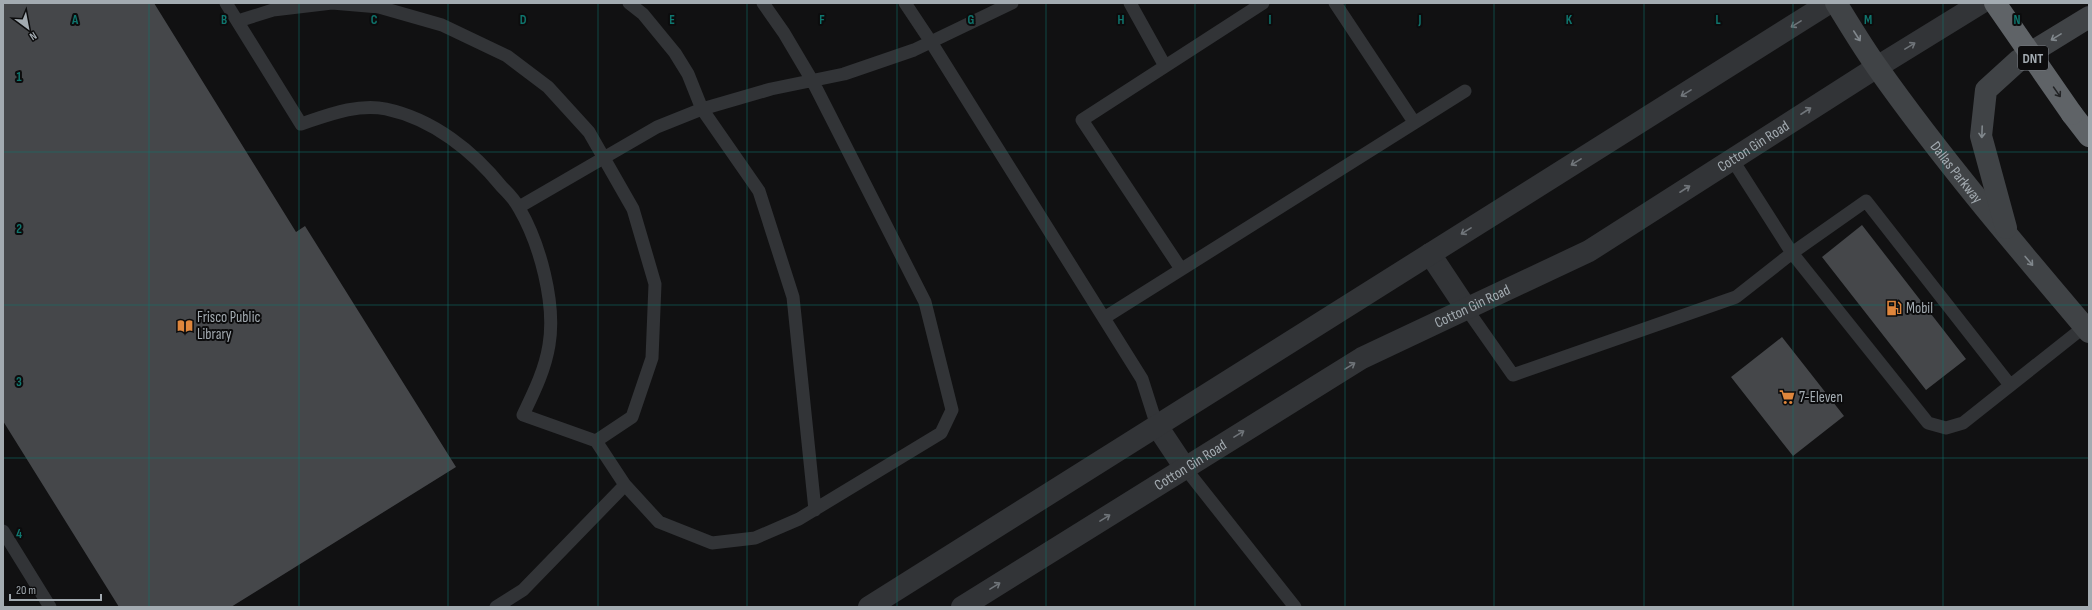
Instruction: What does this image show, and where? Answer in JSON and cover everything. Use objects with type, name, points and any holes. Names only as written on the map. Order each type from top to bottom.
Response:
[{"type":"highway","name":"DNT","points":[[1995,3],[2089,136]]},
{"type":"main road","name":"Dallas Parkway","points":[[1836,3],[1877,67],[1944,156],[2009,238],[2087,330]]},
{"type":"main road","points":[[2009,238],[1981,136],[1986,90],[2019,60],[2089,17]]},
{"type":"street","points":[[869,607],[1829,3]]},
{"type":"street","name":"Cotton Gin Road","points":[[962,607],[1362,358],[1589,250],[1877,67],[1981,3]]},
{"type":"street","points":[[1430,254],[1466,308]]},
{"type":"street","points":[[1157,426],[1185,468]]},
{"type":"lane","points":[[226,3],[301,124],[362,107],[386,109],[422,122],[456,141],[485,167],[519,207],[540,256],[550,308],[550,343],[543,374],[523,415],[596,441],[625,485],[659,522],[712,543],[755,538],[799,519],[941,433],[952,410],[925,302],[813,82],[784,33],[763,3]]},
{"type":"lane","points":[[238,21],[273,10],[306,5],[332,3],[379,5],[442,25],[507,56],[548,87],[589,132],[633,209],[655,284],[652,358],[632,418],[596,441]]},
{"type":"lane","points":[[629,3],[643,14],[675,53],[688,74],[702,109],[759,191],[793,297],[815,510]]},
{"type":"lane","points":[[905,3],[1142,379],[1157,426]]},
{"type":"lane","points":[[519,207],[604,156],[657,127],[702,109],[771,89],[813,82],[844,74],[914,50],[1012,3]]},
{"type":"lane","points":[[1130,3],[1165,66]]},
{"type":"lane","points":[[1181,269],[1082,120],[1263,3]]},
{"type":"lane","points":[[1335,3],[1414,122]]},
{"type":"lane","points":[[1104,318],[1465,90]]},
{"type":"lane","points":[[1732,159],[1792,253],[1928,423],[1946,428],[1963,423],[2010,385],[2087,330]]},
{"type":"lane","points":[[1466,308],[1513,375],[1736,297],[1792,253],[1866,201],[2010,385]]},
{"type":"lane","points":[[1185,468],[1296,607]]},
{"type":"lane","points":[[496,607],[523,590],[625,485]]},
{"type":"lane","points":[[3,531],[50,607]]},
{"type":"building","name":"Frisco Public Library","points":[[3,3],[154,3],[296,232],[305,226],[456,467],[231,607],[119,607],[3,421]]},
{"type":"building","name":"Mobil","points":[[1862,225],[1966,359],[1926,390],[1822,257]]},
{"type":"building","name":"7-Eleven","points":[[1782,337],[1844,416],[1793,456],[1731,377]]},
{"type":"place","name":"Mobil","points":[[1894,308]]},
{"type":"place","name":"Frisco Public Library","points":[[185,326]]},
{"type":"place","name":"7-Eleven","points":[[1787,397]]}]
